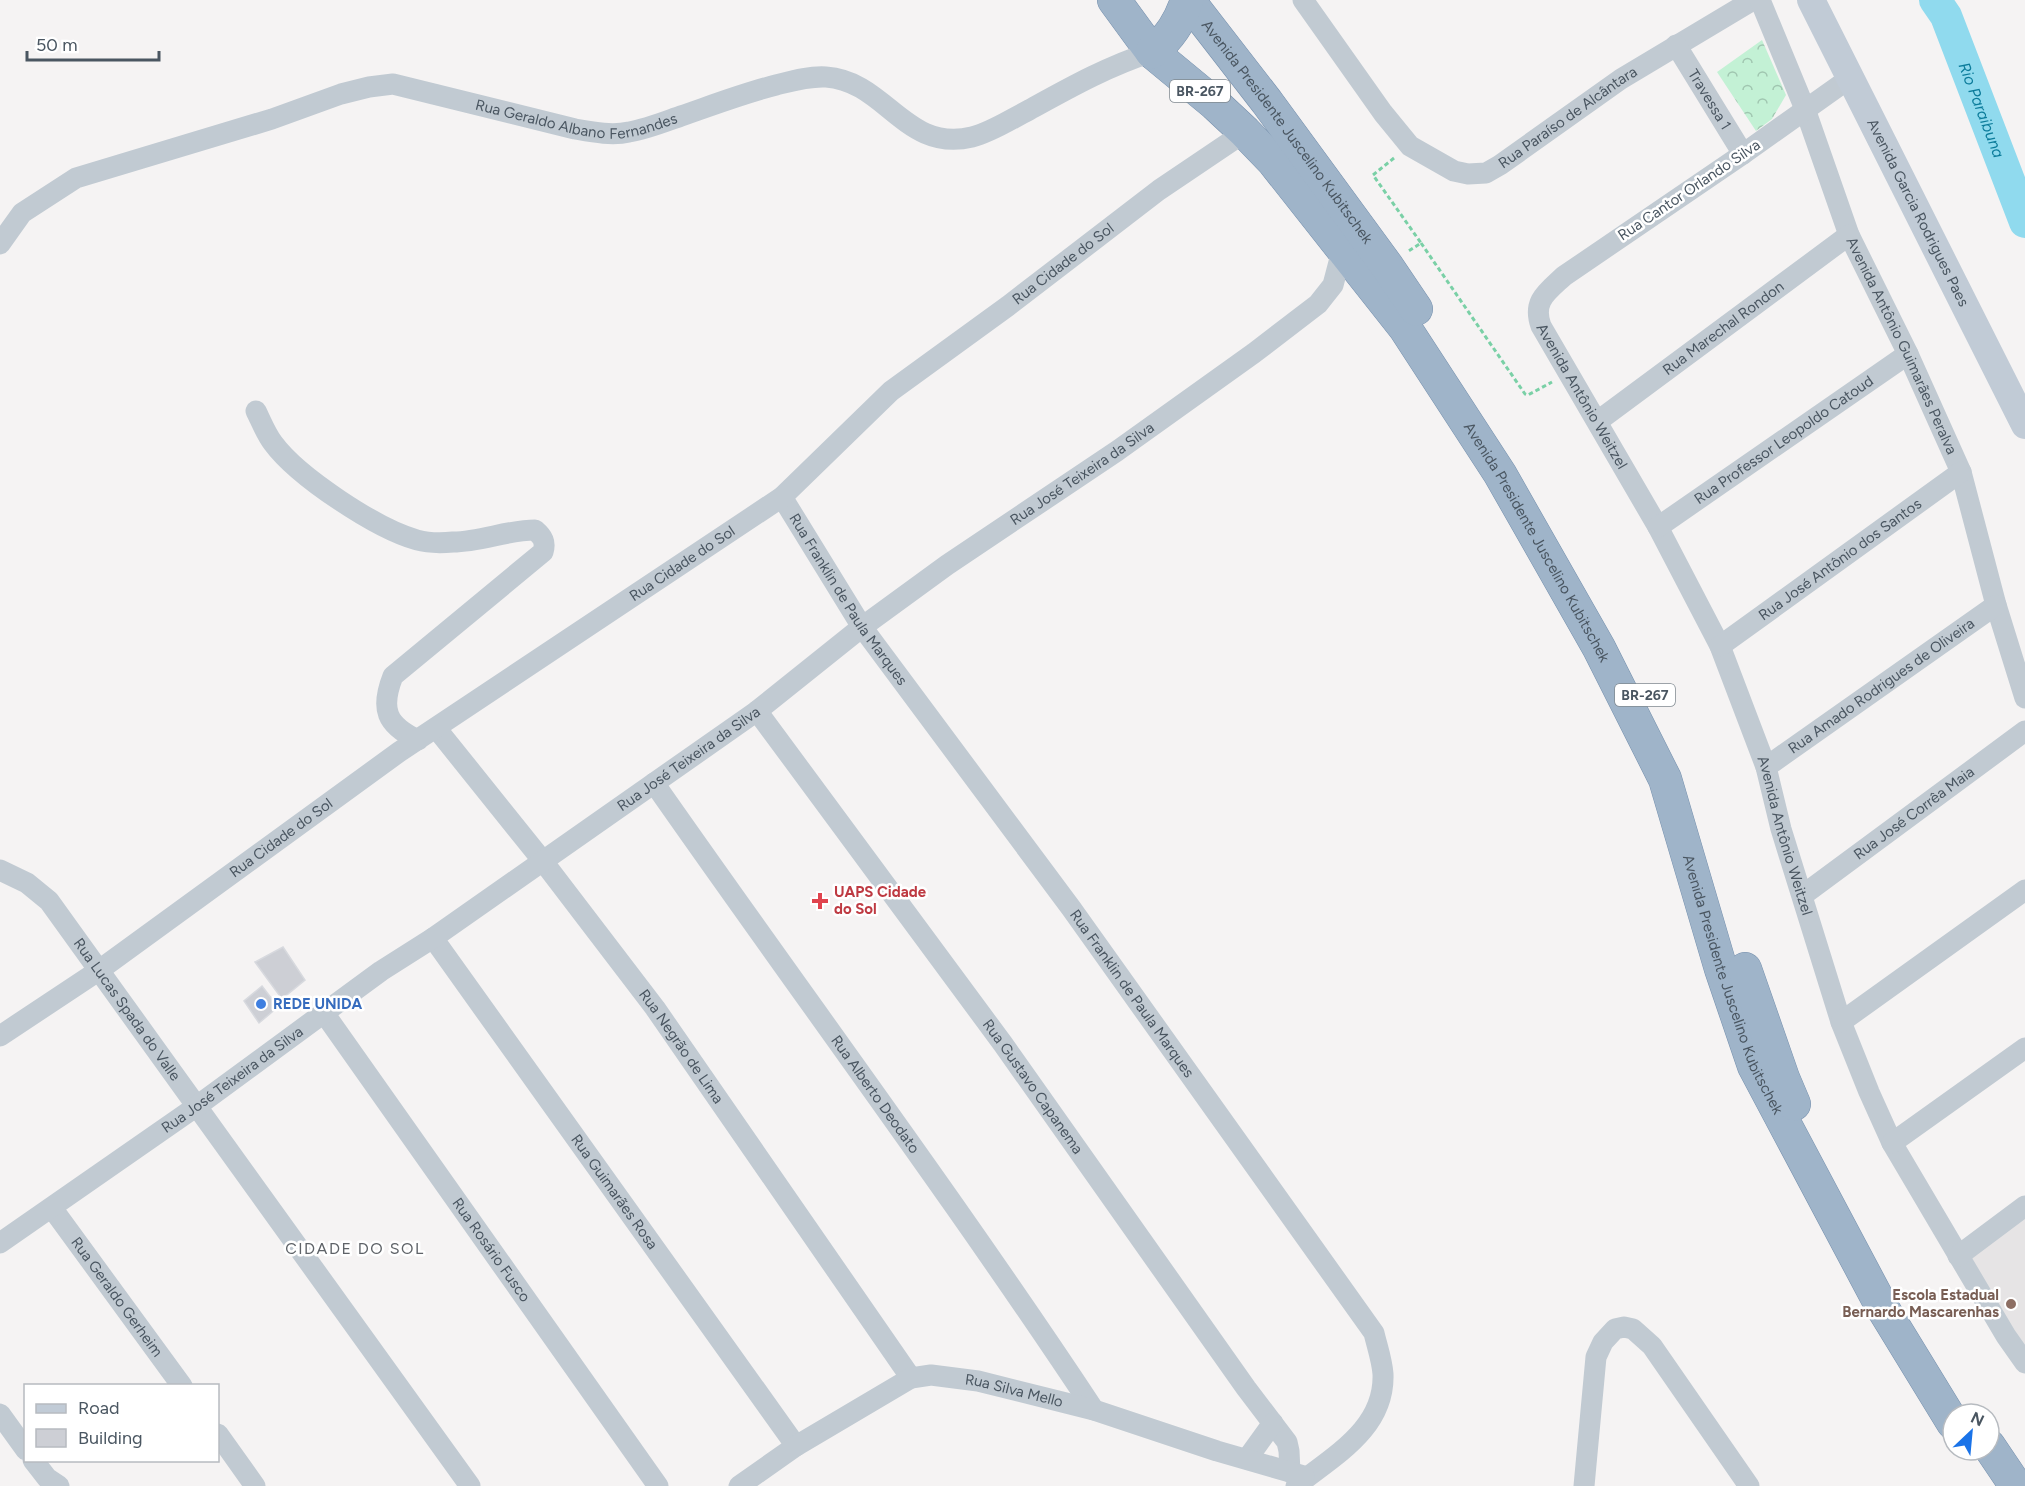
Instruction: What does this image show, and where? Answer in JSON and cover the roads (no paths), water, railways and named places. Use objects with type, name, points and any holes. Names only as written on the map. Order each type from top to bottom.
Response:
[{"type":"highway","name":"Avenida Presidente Juscelino Kubitschek","points":[[1114,0],[1152,52],[1215,104],[1273,161],[1406,328],[1500,474],[1621,689],[1665,779],[1721,969],[1754,1066],[1882,1307],[1941,1403]]},
{"type":"highway","name":"Avenida Presidente Juscelino Kubitschek","points":[[1187,0],[1267,102],[1387,266],[1452,361],[1509,449],[1596,600],[1656,715],[1679,767],[1751,989],[1783,1078],[1824,1171],[1961,1402]]},
{"type":"highway","points":[[1152,52],[1178,25],[1187,0]]},
{"type":"highway","points":[[1214,34],[1238,91],[1245,132]]},
{"type":"highway","points":[[1977,1462],[1991,1486]]},
{"type":"highway","points":[[2000,1462],[2016,1486]]},
{"type":"main road","name":"Avenida Garcia Rodrigues Paes","points":[[1811,0],[2025,425]]},
{"type":"street","name":"Rua Paraíso de Alcântara","points":[[1304,0],[1383,113],[1410,146],[1454,171],[1468,174],[1486,173],[1538,140],[1621,80],[1753,0]]},
{"type":"street","name":"Avenida Antônio Guimarães Peralva","points":[[1760,0],[1804,109],[1849,235],[1908,354],[1961,472],[1995,605],[2025,698]]},
{"type":"street","name":"Travessa 1","points":[[1676,45],[1743,154]]},
{"type":"street","name":"Rua Geraldo Albano Fernandes","points":[[0,244],[22,213],[76,178],[369,87],[393,84],[575,129],[599,133],[627,133],[756,90],[800,79],[828,77],[869,92],[922,133],[954,140],[973,137],[995,128],[1094,75],[1126,60],[1152,52]]},
{"type":"street","name":"Rua Cantor Orlando Silva","points":[[1538,311],[1540,302],[1564,276],[1850,78]]},
{"type":"street","name":"Rua Cidade do Sol","points":[[98,970],[427,734],[782,497],[891,391],[1008,306],[1159,190],[1245,132]]},
{"type":"street","name":"Rua Marechal Rondon","points":[[1598,421],[1849,235]]},
{"type":"street","name":"Rua José Teixeira da Silva","points":[[0,1243],[197,1106],[381,971],[433,938],[757,711],[862,627],[956,559],[1188,402],[1317,304],[1334,285],[1343,248]]},
{"type":"street","name":"Avenida Antônio Weitzel","points":[[1538,311],[1541,326],[1658,527],[1720,646],[1766,767],[1781,829],[1841,1022],[1892,1143],[2006,1336],[2025,1363]]},
{"type":"street","name":"Rua Professor Leopoldo Catoud","points":[[1658,527],[1908,354]]},
{"type":"street","name":"Rua Negrão de Lima","points":[[256,411],[272,442],[293,465],[352,508],[395,532],[419,541],[456,543],[516,530],[535,530],[542,536],[545,545],[543,552],[393,676],[387,692],[387,711],[390,721],[403,732],[427,734],[542,860],[656,1008],[911,1377]]},
{"type":"street","name":"Rua José Antônio dos Santos","points":[[1720,646],[1961,472]]},
{"type":"street","name":"Rua Franklin de Paula Marques","points":[[782,497],[862,627],[1071,908],[1374,1333],[1383,1373],[1380,1401],[1366,1429],[1349,1445],[1298,1478]]},
{"type":"street","name":"Rua Amado Rodrigues de Oliveira","points":[[1766,767],[1995,605]]},
{"type":"street","name":"Rua Gustavo Capanema","points":[[757,711],[1003,1044],[1246,1389],[1287,1442],[1298,1478]]},
{"type":"street","name":"Rua José Corrêa Maia","points":[[1803,895],[2025,731]]},
{"type":"street","name":"Rua Alberto Deodato","points":[[654,783],[762,938],[903,1132],[1094,1410]]},
{"type":"street","name":"Rua Lucas Spada do Valle","points":[[0,870],[27,883],[49,901],[470,1486]]},
{"type":"street","points":[[1841,1022],[2025,890]]},
{"type":"street","name":"Rua Guimarães Rosa","points":[[433,938],[796,1446]]},
{"type":"street","points":[[0,1036],[98,970]]},
{"type":"street","name":"Rua Rosário Fusco","points":[[324,1012],[658,1486]]},
{"type":"street","points":[[1892,1143],[2025,1048]]},
{"type":"street","points":[[1958,1256],[2025,1206]]},
{"type":"street","name":"Rua Geraldo Gerheim","points":[[52,1208],[181,1384]]},
{"type":"street","points":[[1584,1486],[1596,1358],[1607,1335],[1614,1329],[1624,1327],[1633,1329],[1652,1346],[1749,1486]]},
{"type":"street","name":"Rua Silva Mello","points":[[911,1377],[931,1376],[978,1382],[1094,1410],[1298,1478]]},
{"type":"street","points":[[739,1486],[796,1446],[911,1377]]},
{"type":"street","points":[[0,1413],[24,1447]]},
{"type":"street","points":[[1246,1459],[1273,1423]]},
{"type":"street","points":[[219,1435],[255,1486]]},
{"type":"street","points":[[34,1462],[47,1478],[59,1486]]},
{"type":"waterway","name":"Rio Paraibuna","points":[[1935,0],[1946,16],[2025,222]]},
{"type":"place","name":"UAPS Cidade do Sol","points":[[820,901]]},
{"type":"place","name":"REDE UNIDA","points":[[261,1004]]},
{"type":"place","name":"Escola Estadual Bernardo Mascarenhas","points":[[2011,1304]]},
{"type":"district","name":"CIDADE DO SOL","points":[[355,1248]]}]
